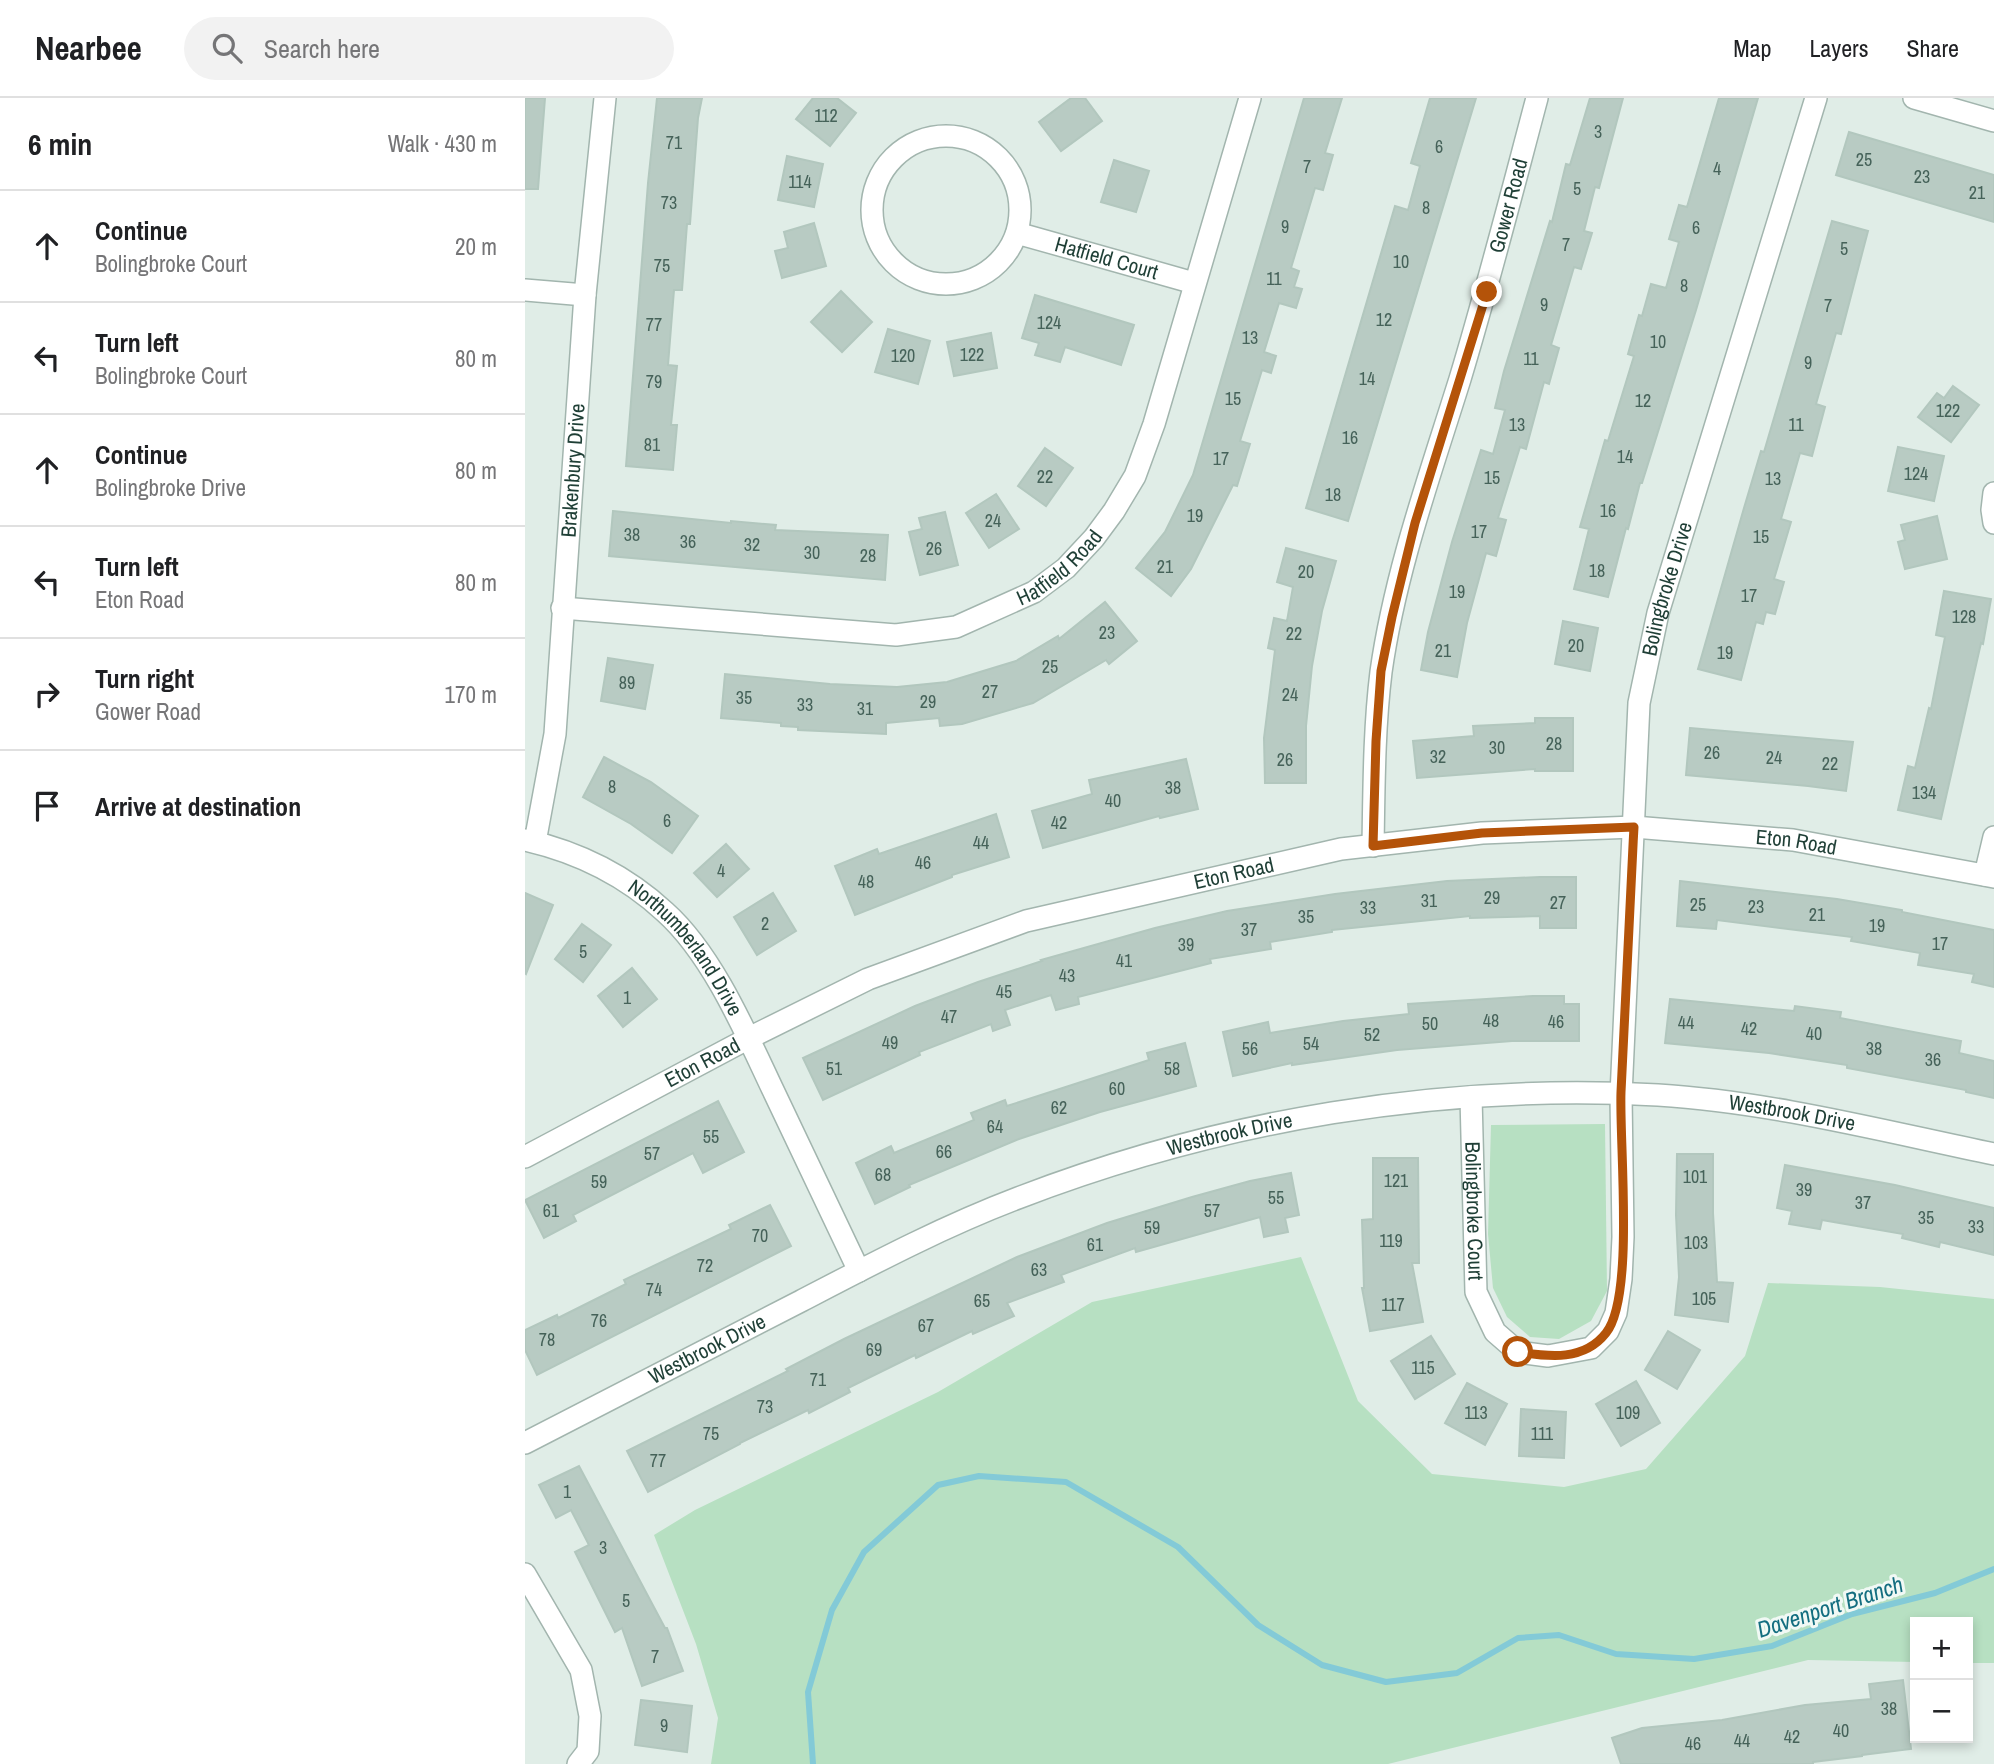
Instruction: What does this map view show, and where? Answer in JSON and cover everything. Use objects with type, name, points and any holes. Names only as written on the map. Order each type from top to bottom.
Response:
[{"type":"street","name":"Brakenbury Drive","points":[[530,841],[555,734],[585,295],[605,98]]},
{"type":"street","name":"Hatfield Road","points":[[562,608],[896,635],[956,627],[1034,592],[1066,568],[1094,538],[1135,476],[1154,424],[1249,98]]},
{"type":"street","name":"Gower Road","points":[[1373,846],[1378,706],[1381,671],[1392,617],[1415,523],[1487,292],[1537,98]]},
{"type":"street","name":"Bolingbroke Drive","points":[[1621,1096],[1639,703],[1658,613],[1815,98]]},
{"type":"street","points":[[1914,98],[1994,121]]},
{"type":"street","points":[[952,136],[976,142],[995,153],[1009,170],[1018,190],[1021,211],[1017,233],[1007,253],[983,274],[953,285],[931,284],[907,274],[888,258],[876,237],[870,212],[874,187],[885,165],[904,148],[927,138],[952,136]]},
{"type":"street","name":"Hatfield Court","points":[[1017,233],[1194,283]]},
{"type":"street","points":[[525,290],[585,295]]},
{"type":"street","points":[[1994,494],[1991,510],[1994,523]]},
{"type":"street","name":"Eton Road","points":[[525,1157],[748,1038],[868,979],[1026,921],[1341,849],[1482,833],[1634,827],[1793,840],[1990,876]]},
{"type":"street","points":[[1990,876],[1994,837]]},
{"type":"street","name":"Northumberland Drive","points":[[530,841],[586,859],[613,872],[667,913],[694,946],[730,1000],[859,1271]]},
{"type":"street","name":"Westbrook Drive","points":[[525,1443],[859,1271],[1003,1204],[1104,1167],[1223,1133],[1324,1113],[1471,1097],[1557,1094],[1658,1096],[1782,1110],[1994,1154]]},
{"type":"street","name":"Bolingbroke Court","points":[[1471,1097],[1476,1292],[1495,1332],[1518,1352],[1548,1356],[1591,1348],[1608,1331],[1616,1312],[1623,1237],[1621,1096]]},
{"type":"street","points":[[525,1574],[581,1671],[590,1716],[588,1751],[578,1764]]},
{"type":"green space","points":[[1605,1124],[1607,1291],[1591,1321],[1559,1339],[1530,1337],[1507,1317],[1493,1288],[1488,1234],[1491,1125]]},
{"type":"green space","points":[[1301,1257],[1358,1401],[1432,1474],[1564,1487],[1646,1469],[1745,1356],[1768,1283],[1880,1287],[1994,1299],[1994,1663],[1973,1663],[1973,1617],[1910,1617],[1910,1662],[1808,1660],[1388,1764],[711,1764],[718,1718],[696,1644],[654,1535],[695,1510],[938,1392],[1092,1302]]},
{"type":"building","points":[[525,98],[545,98],[538,189],[525,189]]},
{"type":"building","points":[[657,98],[702,98],[682,290],[674,290],[668,365],[677,366],[671,425],[677,425],[673,470],[626,466]]},
{"type":"building","points":[[813,98],[837,98],[856,113],[830,146],[796,119]]},
{"type":"building","points":[[1071,98],[1085,98],[1102,121],[1061,151],[1039,122]]},
{"type":"building","points":[[1304,98],[1342,98],[1325,153],[1333,155],[1323,190],[1315,188],[1291,268],[1299,271],[1294,287],[1302,289],[1296,308],[1279,303],[1264,352],[1276,356],[1271,373],[1262,370],[1240,441],[1250,444],[1237,486],[1233,485],[1191,569],[1171,596],[1136,568],[1165,532],[1193,475]]},
{"type":"building","points":[[1430,98],[1476,98],[1348,521],[1306,508],[1395,206],[1408,210],[1420,166],[1411,163]]},
{"type":"building","points":[[1590,98],[1623,98],[1599,188],[1595,187],[1584,231],[1592,233],[1581,269],[1574,267],[1551,345],[1559,348],[1549,384],[1544,382],[1526,449],[1520,447],[1498,518],[1506,520],[1496,556],[1486,553],[1467,623],[1457,677],[1421,670],[1428,632],[1452,542],[1481,450],[1493,454],[1505,410],[1495,408],[1504,371],[1550,221],[1552,222],[1566,164],[1570,165]]},
{"type":"building","points":[[1719,98],[1758,98],[1696,310],[1640,483],[1628,529],[1626,528],[1608,597],[1574,589],[1589,529],[1580,527],[1605,440],[1608,441],[1634,356],[1628,354],[1639,315],[1642,316],[1651,284],[1666,288],[1679,242],[1669,239],[1679,205],[1687,207]]},
{"type":"building","points":[[1849,132],[1994,175],[1994,222],[1836,175]]},
{"type":"building","points":[[787,156],[823,164],[814,207],[778,200]]},
{"type":"building","points":[[1114,160],[1149,171],[1136,212],[1101,202]]},
{"type":"building","points":[[1832,221],[1868,231],[1841,334],[1836,333],[1816,404],[1825,407],[1812,456],[1800,453],[1781,519],[1791,522],[1774,579],[1784,582],[1775,614],[1766,612],[1763,624],[1756,622],[1741,680],[1698,669],[1761,451],[1764,452]]},
{"type":"building","points":[[814,223],[826,266],[782,278],[775,251],[788,248],[784,232]]},
{"type":"building","points":[[841,291],[872,322],[842,352],[811,322]]},
{"type":"building","points":[[1035,295],[1134,325],[1121,365],[1065,347],[1060,362],[1035,355],[1039,343],[1022,338]]},
{"type":"building","points":[[888,329],[930,341],[918,384],[875,372]]},
{"type":"building","points":[[991,333],[997,368],[954,376],[947,342]]},
{"type":"building","points":[[1953,386],[1979,405],[1951,442],[1918,417],[1937,393],[1944,398]]},
{"type":"building","points":[[1898,447],[1944,456],[1934,501],[1888,491]]},
{"type":"building","points":[[1045,448],[1073,468],[1046,506],[1018,486]]},
{"type":"building","points":[[996,494],[1019,529],[989,548],[966,513]]},
{"type":"building","points":[[613,511],[776,525],[775,530],[888,535],[885,580],[609,556]]},
{"type":"building","points":[[945,512],[958,565],[920,575],[909,532],[922,529],[919,518]]},
{"type":"building","points":[[1937,516],[1947,559],[1905,569],[1898,542],[1905,540],[1901,525]]},
{"type":"building","points":[[1286,548],[1336,561],[1322,611],[1312,666],[1306,726],[1306,783],[1265,783],[1264,738],[1275,650],[1268,648],[1274,618],[1287,621],[1293,587],[1277,582]]},
{"type":"building","points":[[1944,591],[1991,599],[1983,644],[1981,643],[1941,819],[1898,810],[1908,766],[1915,768],[1929,708],[1931,709],[1945,637],[1936,635]]},
{"type":"building","points":[[1105,602],[1137,641],[1109,664],[1106,660],[1033,703],[962,724],[940,726],[939,718],[886,723],[886,734],[798,730],[798,727],[781,726],[781,723],[721,718],[725,674],[897,687],[947,682],[1016,661],[1058,636],[1059,639]]},
{"type":"building","points":[[1563,621],[1598,628],[1590,671],[1555,664]]},
{"type":"building","points":[[608,658],[653,665],[645,709],[601,701]]},
{"type":"building","points":[[1535,718],[1573,718],[1573,771],[1535,769],[1417,778],[1413,741],[1474,736],[1473,726],[1535,723]]},
{"type":"building","points":[[1690,728],[1853,742],[1846,791],[1686,775]]},
{"type":"building","points":[[604,757],[651,782],[698,816],[672,853],[631,824],[583,797]]},
{"type":"building","points":[[1186,759],[1198,809],[1160,818],[1159,816],[1043,848],[1032,811],[1092,794],[1089,780]]},
{"type":"building","points":[[996,814],[1009,857],[952,875],[855,915],[835,866],[877,849],[879,854]]},
{"type":"building","points":[[726,844],[749,869],[717,897],[694,873]]},
{"type":"building","points":[[1576,877],[1576,928],[1540,928],[1540,916],[1470,916],[1332,930],[1270,942],[1271,949],[1210,959],[1211,963],[1078,997],[1079,1004],[1056,1010],[1051,995],[1005,1010],[1010,1025],[993,1031],[991,1024],[919,1052],[920,1055],[823,1100],[803,1058],[915,1006],[978,982],[1041,960],[1155,928],[1227,911],[1335,894],[1447,881]]},
{"type":"building","points":[[1680,881],[1837,899],[1994,930],[1994,987],[1972,982],[1974,974],[1918,965],[1920,953],[1851,941],[1852,937],[1717,920],[1716,929],[1677,926]]},
{"type":"building","points":[[525,893],[553,905],[526,974],[525,973]]},
{"type":"building","points":[[773,893],[796,931],[757,955],[734,917]]},
{"type":"building","points":[[582,924],[611,945],[583,982],[555,959]]},
{"type":"building","points":[[632,968],[657,999],[623,1027],[598,996]]},
{"type":"building","points":[[1564,996],[1564,1004],[1579,1004],[1579,1041],[1512,1041],[1397,1050],[1292,1063],[1233,1076],[1223,1032],[1268,1022],[1270,1033],[1409,1014],[1408,1004]]},
{"type":"building","points":[[1670,999],[1794,1011],[1795,1006],[1841,1012],[1840,1018],[1961,1041],[1959,1053],[1994,1061],[1994,1098],[1966,1090],[1847,1068],[1847,1065],[1769,1053],[1665,1043]]},
{"type":"building","points":[[1185,1043],[1196,1086],[1100,1112],[1019,1139],[909,1185],[910,1187],[875,1204],[856,1163],[891,1146],[894,1153],[974,1120],[971,1113],[1005,1100],[1007,1106],[1149,1060],[1147,1053]]},
{"type":"building","points":[[718,1101],[744,1152],[703,1173],[693,1153],[573,1215],[576,1221],[544,1238],[525,1200]]},
{"type":"building","points":[[1677,1154],[1713,1154],[1717,1282],[1733,1283],[1728,1322],[1675,1315],[1679,1277]]},
{"type":"building","points":[[1373,1158],[1418,1158],[1419,1263],[1412,1263],[1423,1322],[1370,1331],[1362,1288],[1362,1220],[1373,1219]]},
{"type":"building","points":[[1785,1165],[1895,1185],[1994,1208],[1994,1255],[1940,1242],[1939,1247],[1902,1238],[1903,1234],[1822,1220],[1820,1229],[1789,1224],[1792,1211],[1777,1208]]},
{"type":"building","points":[[1291,1173],[1299,1215],[1285,1218],[1288,1232],[1264,1237],[1260,1217],[1136,1252],[1135,1248],[1061,1275],[1064,1282],[1007,1303],[1014,1316],[973,1334],[972,1331],[916,1358],[915,1355],[848,1388],[850,1392],[740,1443],[648,1492],[627,1451],[788,1371],[786,1369],[844,1339],[1017,1257],[1107,1223],[1250,1181]]},
{"type":"building","points":[[770,1205],[791,1246],[537,1375],[525,1350],[525,1330],[557,1315],[558,1318],[626,1284],[624,1280],[731,1229],[729,1225]]},
{"type":"building","points":[[1668,1331],[1700,1350],[1677,1389],[1645,1370]]},
{"type":"building","points":[[1431,1336],[1455,1374],[1415,1399],[1391,1361]]},
{"type":"building","points":[[1636,1381],[1660,1423],[1621,1446],[1596,1404]]},
{"type":"building","points":[[1467,1383],[1507,1404],[1485,1445],[1445,1423]]},
{"type":"building","points":[[1521,1409],[1566,1412],[1564,1458],[1519,1456]]},
{"type":"building","points":[[579,1466],[667,1628],[683,1671],[642,1686],[622,1628],[615,1632],[575,1552],[589,1545],[571,1510],[556,1518],[539,1485]]},
{"type":"building","points":[[1903,1680],[1911,1749],[1813,1764],[1621,1764],[1612,1738],[1642,1728],[1722,1720],[1805,1705],[1871,1699],[1869,1684]]},
{"type":"building","points":[[641,1700],[692,1706],[687,1752],[635,1745]]},
{"type":"waterway","name":"Davenport Branch","points":[[813,1764],[808,1692],[832,1610],[864,1552],[938,1485],[979,1476],[1066,1482],[1178,1547],[1258,1625],[1322,1665],[1386,1682],[1457,1673],[1518,1638],[1559,1635],[1616,1654],[1694,1659],[1772,1646],[1852,1614],[1935,1593],[1994,1569]]},
{"type":"route","points":[[1487,292],[1415,523],[1392,617],[1381,671],[1373,846],[1482,833],[1634,827],[1621,1096],[1623,1237],[1616,1312],[1608,1331],[1591,1348],[1548,1356],[1518,1352]]}]
